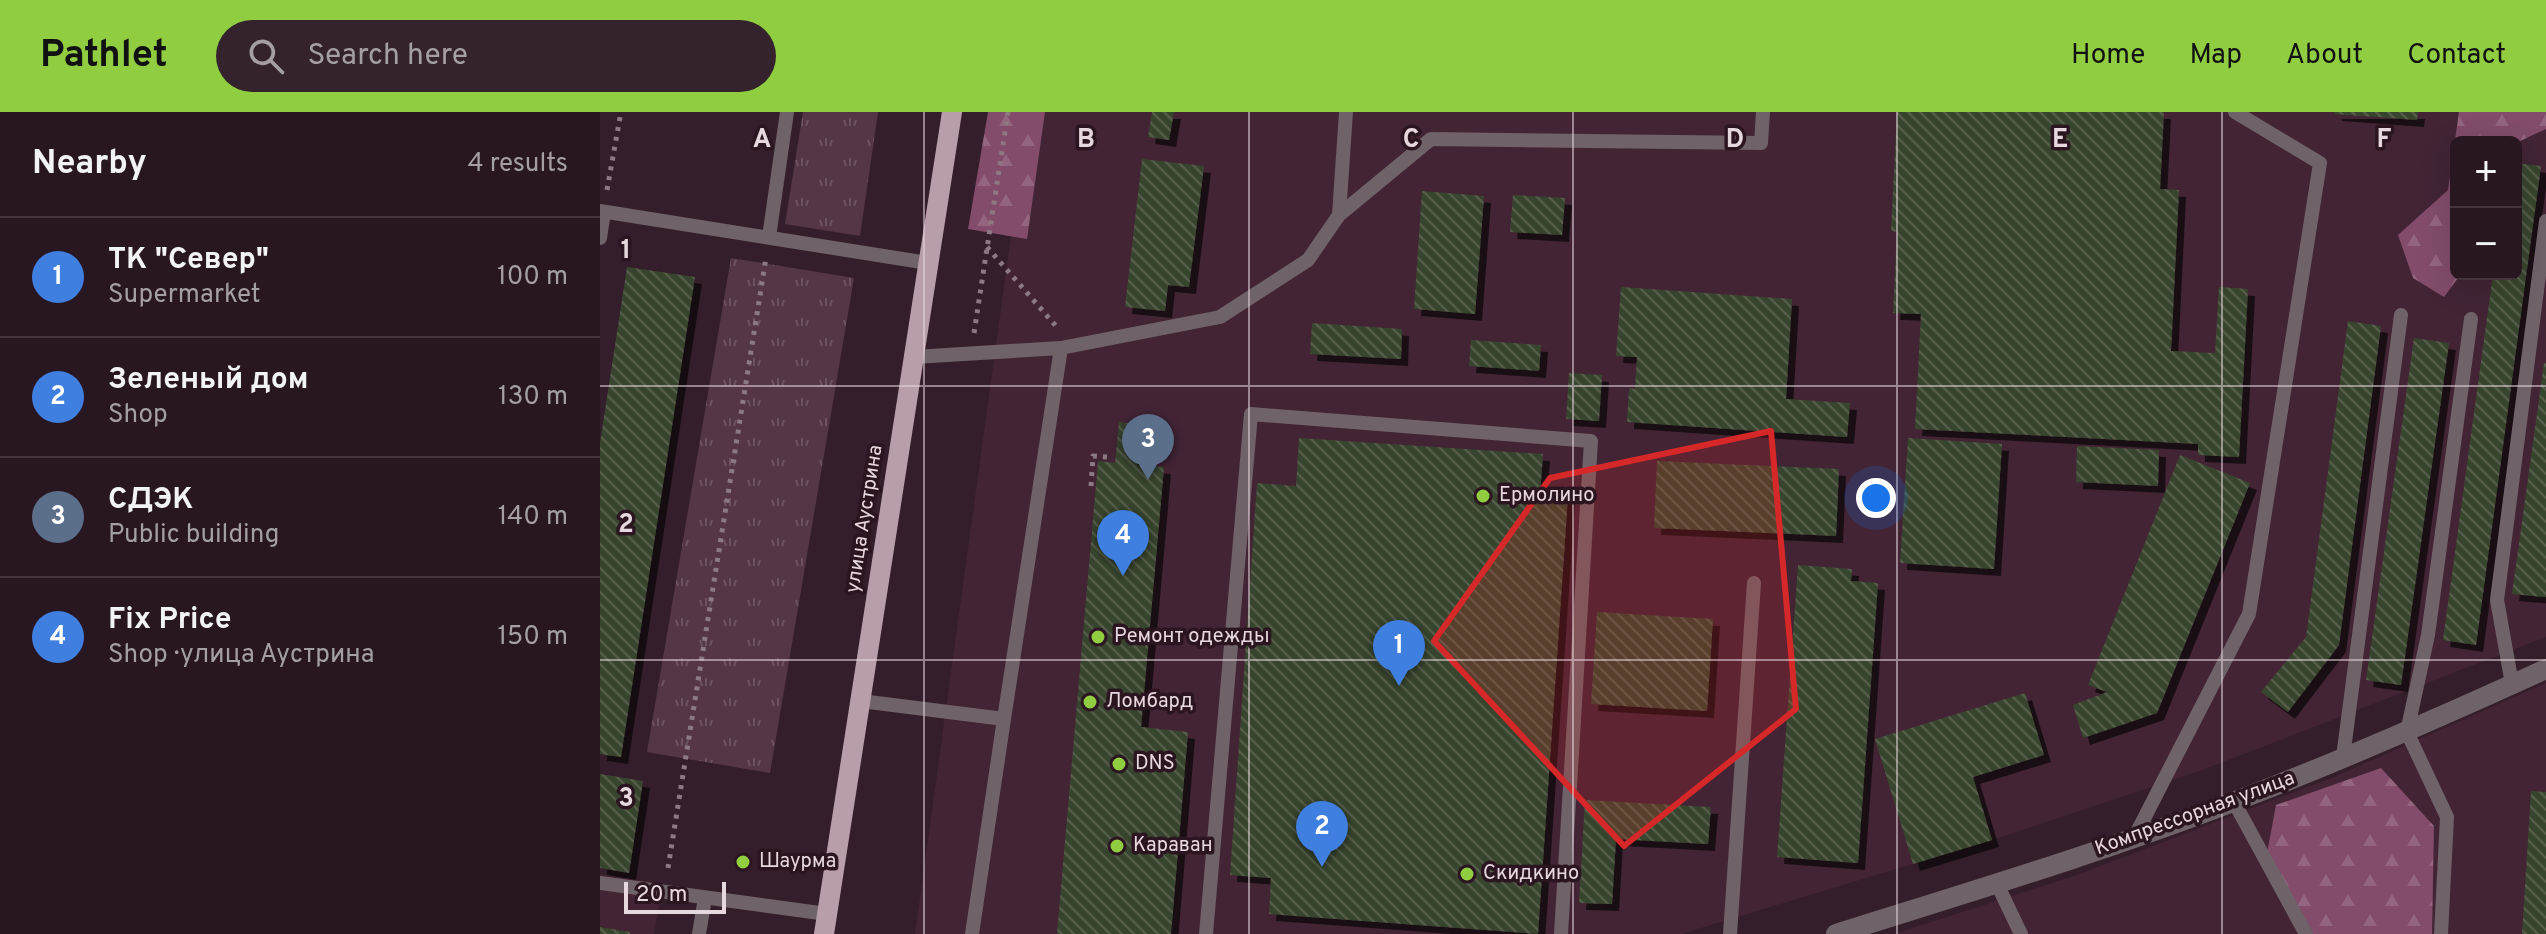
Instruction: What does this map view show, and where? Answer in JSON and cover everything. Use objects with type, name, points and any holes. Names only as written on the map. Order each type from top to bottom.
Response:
[{"type":"main road","name":"улица Аустрина","points":[[826,924],[952,112]]},
{"type":"street","name":"Компрессорная улица","points":[[1836,934],[1997,884],[2234,802],[2407,732],[2546,669]]},
{"type":"lane","points":[[769,237],[787,112]]},
{"type":"lane","points":[[1339,215],[1346,112]]},
{"type":"lane","points":[[914,357],[970,353],[1220,317],[1308,260],[1339,215],[1431,139],[1761,143],[1763,112]]},
{"type":"lane","points":[[2134,838],[2249,614],[2320,163],[2235,112]]},
{"type":"lane","points":[[600,238],[602,212],[928,263]]},
{"type":"lane","points":[[2512,684],[2497,600],[2546,221]]},
{"type":"lane","points":[[2343,757],[2401,315]]},
{"type":"lane","points":[[2441,934],[2447,817],[2407,732],[2428,635],[2471,319]]},
{"type":"lane","points":[[972,934],[1062,340]]},
{"type":"lane","points":[[1206,934],[1251,414],[1591,441],[1561,934]]},
{"type":"lane","points":[[1730,934],[1754,583]]},
{"type":"lane","points":[[861,701],[1004,719]]},
{"type":"lane","points":[[2234,802],[2306,934]]},
{"type":"lane","points":[[600,883],[705,898],[826,924]]},
{"type":"lane","points":[[1997,884],[2021,934]]},
{"type":"lane","points":[[699,934],[705,898]]},
{"type":"path","points":[[602,212],[621,112]]},
{"type":"path","points":[[970,353],[1008,112]]},
{"type":"path","points":[[664,892],[769,237]]},
{"type":"path","points":[[987,247],[1062,340]]},
{"type":"path","points":[[1091,486],[1093,456],[1107,457],[1106,462]]},
{"type":"highlighted area","points":[[1771,431],[1796,709],[1624,846],[1434,641],[1550,478]]},
{"type":"shaded area","points":[[1028,112],[2546,112],[2546,637],[2200,771],[1992,840],[1681,934],[915,934]]},
{"type":"shaded area","points":[[2546,683],[2546,934],[1894,934],[2074,876],[2334,777]]},
{"type":"shaded area","points":[[600,874],[663,884],[654,934],[600,934]]},
{"type":"green space","points":[[803,112],[878,112],[860,236],[785,224]]},
{"type":"green space","points":[[988,112],[1045,112],[1027,239],[968,229]]},
{"type":"green space","points":[[2459,112],[2546,112],[2546,129],[2522,140],[2522,136],[2456,136]]},
{"type":"green space","points":[[2450,176],[2450,280],[2457,280],[2444,297],[2413,278],[2398,235],[2448,190]]},
{"type":"green space","points":[[731,258],[854,278],[770,773],[647,752]]},
{"type":"green space","points":[[2381,768],[2434,826],[2432,934],[2313,934],[2267,853],[2276,805]]},
{"type":"building","points":[[1152,112],[1174,112],[1169,140],[1148,137]]},
{"type":"building","points":[[1897,112],[2164,112],[2160,189],[2179,190],[2171,351],[2215,353],[2219,287],[2248,289],[2239,457],[2198,455],[2198,444],[1915,429],[1921,314],[1893,313],[1897,232],[1891,231]]},
{"type":"building","points":[[2335,112],[2418,112],[2417,120]]},
{"type":"building","points":[[1142,159],[1204,166],[1189,287],[1168,285],[1165,311],[1125,307]]},
{"type":"building","points":[[2522,164],[2541,166],[2476,645],[2443,640],[2492,280],[2522,280]]},
{"type":"building","points":[[1422,191],[1484,196],[1475,314],[1414,309]]},
{"type":"building","points":[[1513,195],[1565,198],[1562,235],[1510,232]]},
{"type":"building","points":[[627,267],[695,277],[621,757],[600,754],[600,443]]},
{"type":"building","points":[[1621,287],[1792,299],[1786,399],[1850,403],[1847,437],[1627,422],[1629,388],[1635,389],[1637,357],[1616,356]]},
{"type":"building","points":[[2348,321],[2381,326],[2339,645],[2288,712],[2261,692],[2306,637]]},
{"type":"building","points":[[1312,323],[1402,329],[1401,359],[1310,354]]},
{"type":"building","points":[[2414,338],[2449,343],[2401,685],[2366,680]]},
{"type":"building","points":[[1471,340],[1541,345],[1539,371],[1469,366]]},
{"type":"building","points":[[2546,363],[2546,597],[2512,594]]},
{"type":"building","points":[[1569,373],[1602,375],[1599,421],[1566,419]]},
{"type":"building","points":[[1119,422],[1141,425],[1137,465],[1164,467],[1141,727],[1188,732],[1171,934],[1057,934],[1098,461],[1115,463]]},
{"type":"building","points":[[1299,438],[1543,454],[1540,494],[1568,496],[1538,934],[1269,914],[1271,878],[1230,875],[1257,483],[1296,486]]},
{"type":"building","points":[[1908,438],[2002,444],[1994,569],[1900,563]]},
{"type":"building","points":[[2077,446],[2159,450],[2158,486],[2076,482]]},
{"type":"building","points":[[2180,455],[2250,483],[2157,713],[2083,738],[2073,705],[2107,692],[2088,685]]},
{"type":"building","points":[[1657,461],[1839,469],[1836,536],[1654,528]]},
{"type":"building","points":[[1798,565],[1852,569],[1851,581],[1878,583],[1858,863],[1777,857]]},
{"type":"building","points":[[1597,612],[1713,619],[1707,711],[1591,704]]},
{"type":"building","points":[[2025,693],[2044,755],[1973,777],[1992,840],[1913,864],[1875,739]]},
{"type":"building","points":[[600,774],[643,781],[629,873],[600,868]]},
{"type":"building","points":[[2531,791],[2546,792],[2546,934],[2522,934]]},
{"type":"building","points":[[1585,800],[1711,807],[1708,844],[1616,839],[1612,904],[1579,903]]},
{"type":"building","points":[[600,927],[630,932],[630,934],[600,934]]},
{"type":"place","name":"СДЭК","points":[[1148,480]]},
{"type":"place","name":"Ермолино","points":[[1483,496]]},
{"type":"place","name":"Fix Price","points":[[1123,576]]},
{"type":"place","name":"Ремонт одежды","points":[[1098,637]]},
{"type":"place","name":"ТК \"Север\"","points":[[1399,686]]},
{"type":"place","name":"Ломбард","points":[[1090,702]]},
{"type":"place","name":"DNS","points":[[1119,764]]},
{"type":"place","name":"Караван","points":[[1117,846]]},
{"type":"place","name":"Шаурма","points":[[743,862]]},
{"type":"place","name":"Зеленый дом","points":[[1322,867]]},
{"type":"place","name":"Скидкино","points":[[1467,874]]}]
